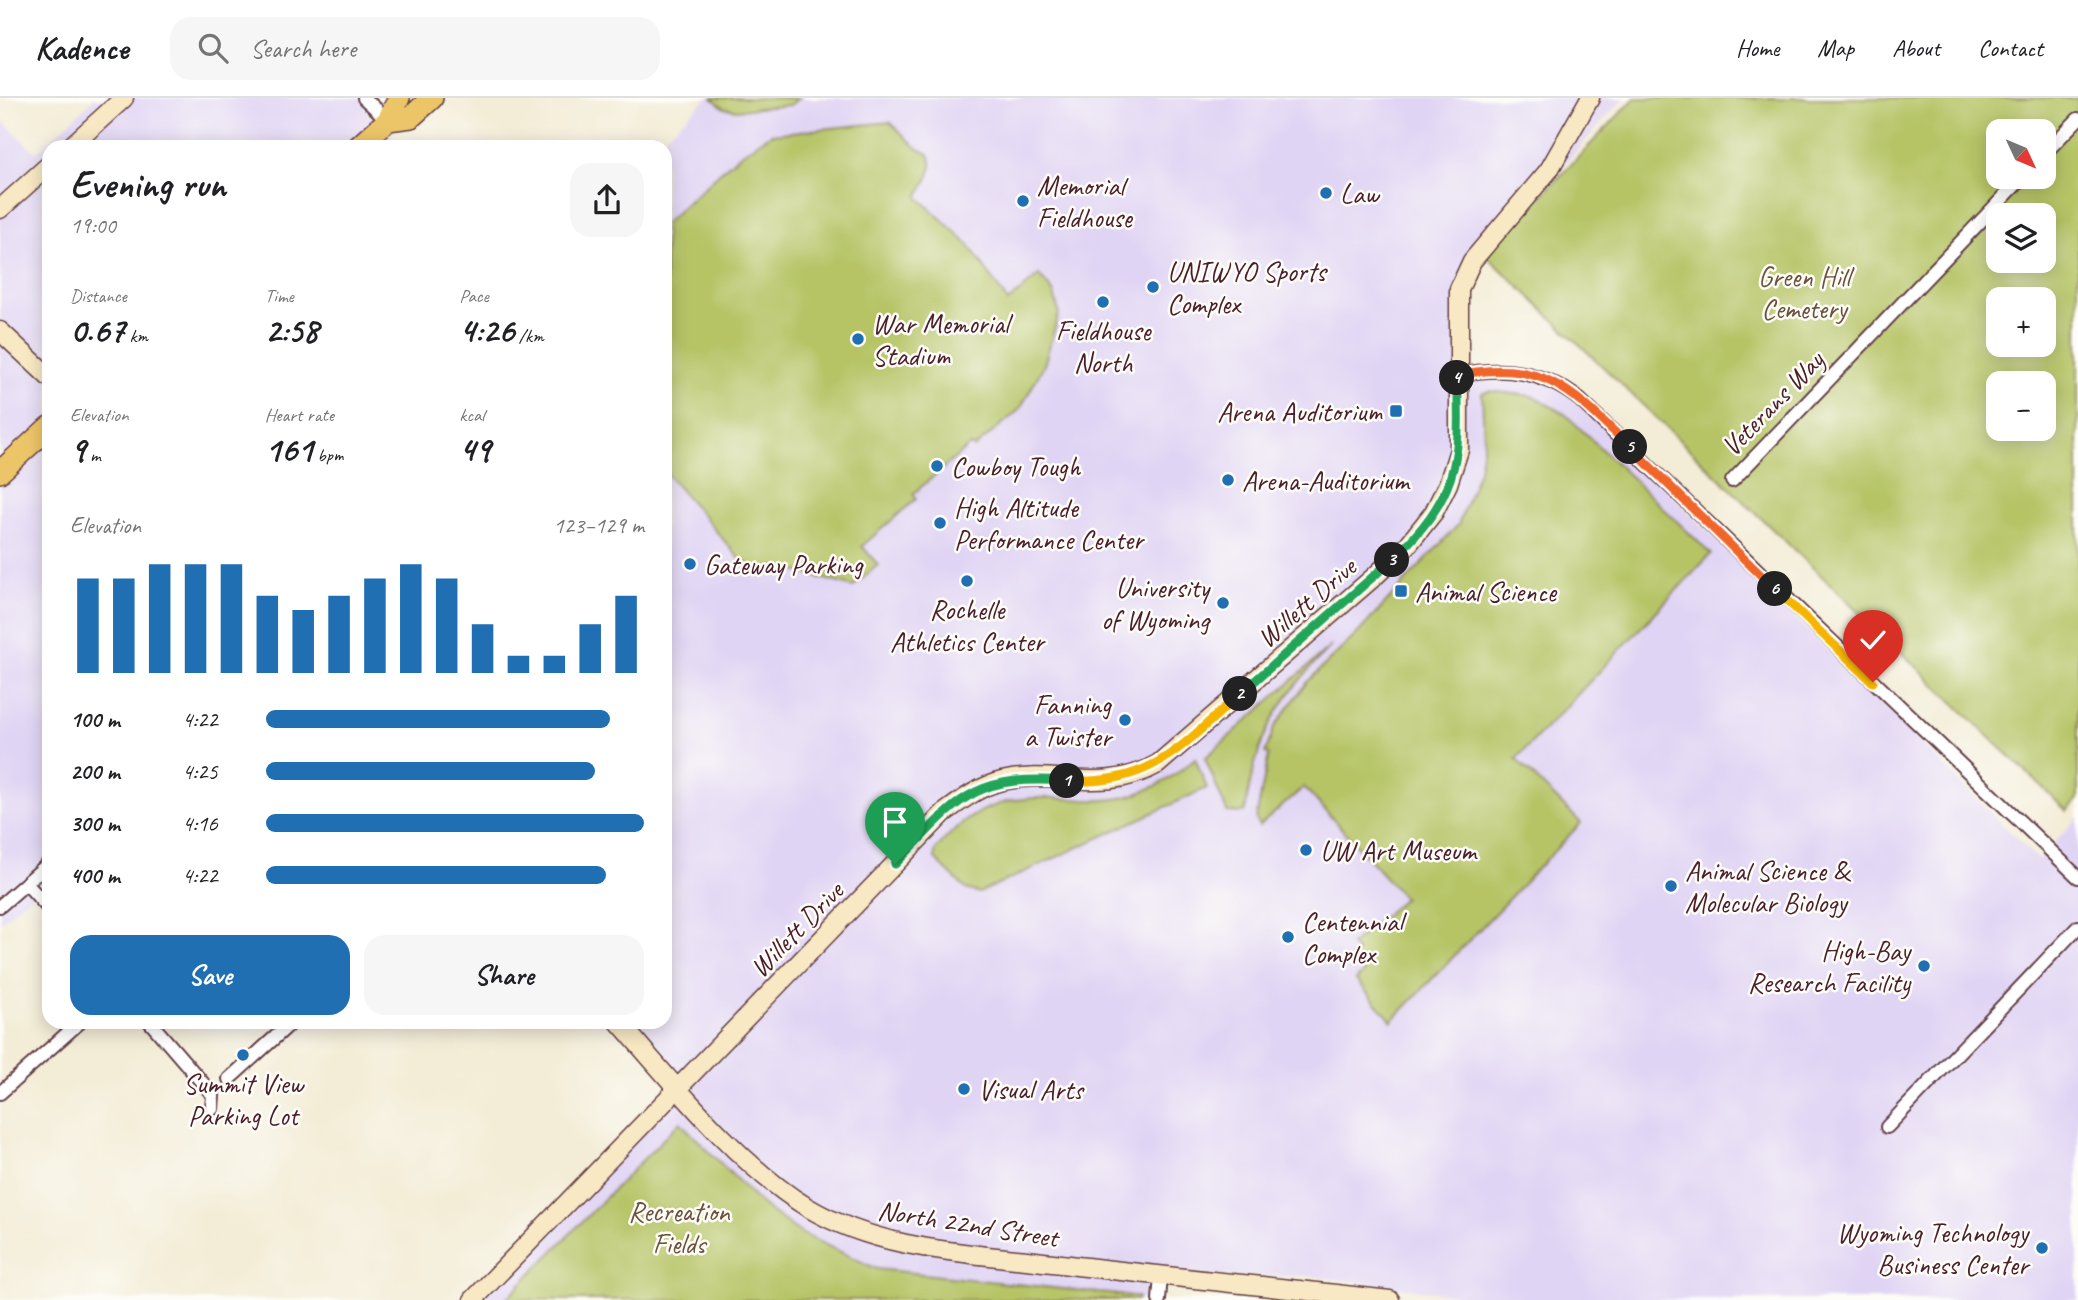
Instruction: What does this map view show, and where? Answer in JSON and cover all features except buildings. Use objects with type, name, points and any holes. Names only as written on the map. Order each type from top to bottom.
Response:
[{"type":"main road","points":[[366,140],[387,120],[399,98]]},
{"type":"main road","points":[[387,120],[411,117],[432,98]]},
{"type":"main road","points":[[0,471],[42,433]]},
{"type":"street","points":[[78,140],[124,98]]},
{"type":"street","points":[[364,98],[387,120]]},
{"type":"street","name":"Willett Drive","points":[[472,1300],[944,813],[982,788],[1007,780],[1031,778],[1098,782],[1142,773],[1174,752],[1374,577],[1427,523],[1448,484],[1459,450],[1457,302],[1464,276],[1549,170],[1571,136],[1590,98]]},
{"type":"street","points":[[2056,142],[2078,119]]},
{"type":"street","points":[[0,209],[42,171]]},
{"type":"street","name":"Veterans Way","points":[[1732,481],[2011,189]]},
{"type":"street","points":[[0,331],[42,370]]},
{"type":"street","points":[[1457,375],[1484,370],[1516,370],[1553,381],[1580,400],[2078,877]]},
{"type":"street","points":[[0,906],[42,869]]},
{"type":"street","points":[[26,883],[42,901]]},
{"type":"street","points":[[1887,1127],[2078,927]]},
{"type":"street","points":[[0,1093],[72,1029]]},
{"type":"street","points":[[156,1029],[213,1095],[212,1109]]},
{"type":"street","points":[[229,1079],[284,1029]]},
{"type":"street","name":"North 22nd Street","points":[[625,1029],[677,1088],[777,1185],[806,1207],[841,1225],[877,1237],[936,1249],[1390,1300]]},
{"type":"street","points":[[1158,1300],[1161,1276]]},
{"type":"shaded area","points":[[95,98],[378,98],[366,109],[395,140],[50,140]]},
{"type":"shaded area","name":"University of Wyoming","points":[[707,98],[1624,98],[1464,276],[1457,375],[1484,370],[1565,388],[2038,860],[2078,817],[2078,1300],[1497,1300],[1311,1276],[1161,1276],[1158,1300],[472,1300],[677,1088],[625,1029],[672,1029],[672,140],[661,140]]},
{"type":"shaded area","points":[[0,119],[36,153],[42,147],[42,886],[0,922]]},
{"type":"green space","points":[[712,98],[799,98],[790,105],[737,110],[724,108]]},
{"type":"green space","name":"Green Hill Cemetery","points":[[1635,98],[2078,98],[2078,799],[2067,811],[1485,254]]},
{"type":"green space","name":"War Memorial Stadium","points":[[890,122],[917,148],[929,154],[930,171],[918,197],[969,245],[1008,302],[1039,275],[1054,293],[1059,313],[1044,365],[1020,409],[974,448],[970,445],[913,494],[916,499],[862,546],[878,565],[853,587],[782,567],[754,567],[740,559],[672,480],[672,217],[738,156],[771,134]]},
{"type":"green space","points":[[1490,391],[1532,396],[1565,414],[1711,554],[1516,759],[1581,823],[1392,1021],[1356,980],[1364,972],[1351,958],[1357,952],[1351,945],[1404,898],[1304,787],[1259,826],[1256,819],[1269,754],[1265,753],[1274,728],[1307,682],[1357,634],[1458,525],[1479,470],[1484,439],[1482,393]]},
{"type":"green space","points":[[1331,646],[1296,685],[1272,721],[1255,761],[1245,813],[1227,812],[1205,758]]},
{"type":"green space","points":[[1195,758],[1207,788],[979,893],[966,889],[935,859],[935,851],[947,837],[974,815],[988,808],[1020,799],[1100,800],[1126,797],[1158,785]]},
{"type":"green space","name":"Recreation Fields","points":[[680,1122],[762,1205],[802,1234],[877,1269],[1138,1297],[1137,1300],[505,1300]]},
{"type":"place","name":"Law","points":[[1326,193]]},
{"type":"place","name":"Memorial Fieldhouse","points":[[1023,201]]},
{"type":"place","name":"UNIWYO Sports Complex","points":[[1153,287]]},
{"type":"place","name":"Fieldhouse North","points":[[1103,302]]},
{"type":"place","name":"War Memorial Stadium","points":[[858,339]]},
{"type":"place","name":"Arena Auditorium","points":[[1396,411]]},
{"type":"place","name":"Cowboy Tough","points":[[937,466]]},
{"type":"place","name":"Arena-Auditorium","points":[[1228,480]]},
{"type":"place","name":"High Altitude Performance Center","points":[[940,523]]},
{"type":"place","name":"Gateway Parking","points":[[690,564]]},
{"type":"place","name":"Rochelle Athletics Center","points":[[967,581]]},
{"type":"place","name":"Animal Science","points":[[1401,591]]},
{"type":"place","name":"University of Wyoming","points":[[1223,603]]},
{"type":"place","name":"Fanning a Twister","points":[[1125,720]]},
{"type":"place","name":"UW Art Museum","points":[[1306,850]]},
{"type":"place","name":"Animal Science & Molecular Biology","points":[[1671,886]]},
{"type":"place","name":"Centennial Complex","points":[[1288,937]]},
{"type":"place","name":"High-Bay Research Facility","points":[[1924,966]]},
{"type":"place","name":"Summit View Parking Lot","points":[[243,1055]]},
{"type":"place","name":"Visual Arts","points":[[964,1089]]},
{"type":"place","name":"Wyoming Technology Business Center","points":[[2042,1248]]},
{"type":"route","points":[[895,864],[944,813],[982,788],[1000,781],[1031,778],[1083,782],[1111,780],[1142,773],[1174,752],[1374,577],[1427,523],[1441,501],[1459,450],[1457,375],[1484,370],[1516,370],[1553,381],[1565,388],[1596,414],[1873,682]]}]
